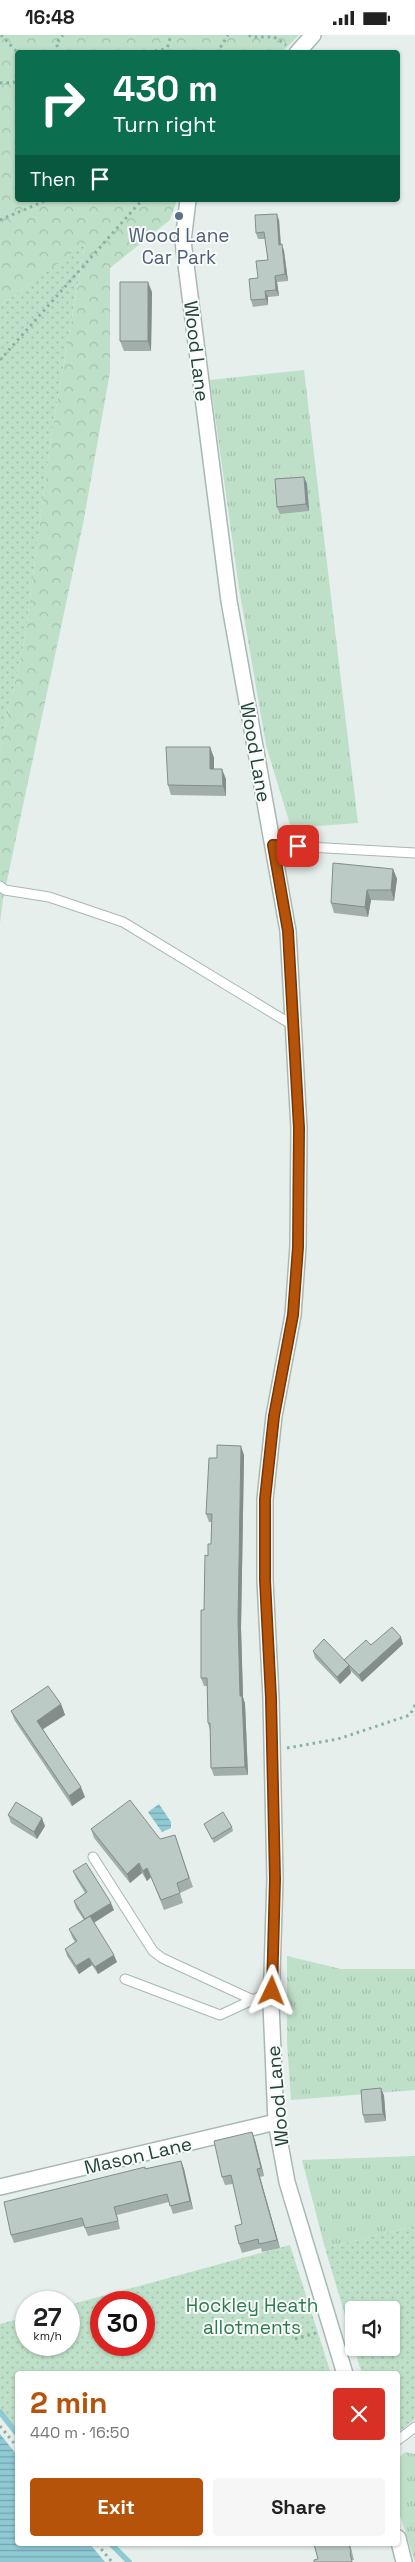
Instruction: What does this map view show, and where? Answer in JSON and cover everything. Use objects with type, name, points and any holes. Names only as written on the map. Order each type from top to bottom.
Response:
[{"type":"street","points":[[293,50],[313,35]]},
{"type":"street","name":"Wood Lane","points":[[188,202],[183,241],[229,601],[288,931],[299,1128],[298,1247],[293,1315],[274,1416],[265,1499],[265,1580],[275,1879],[272,1991],[276,2123],[287,2182],[344,2371]]},
{"type":"street","name":"Mason Lane","points":[[0,2187],[276,2123]]},
{"type":"street","points":[[400,2546],[404,2562]]},
{"type":"lane","points":[[273,845],[415,853]]},
{"type":"lane","points":[[0,886],[5,890],[49,897],[123,923],[294,1026]]},
{"type":"lane","points":[[94,1857],[153,1951],[162,1958],[252,2000]]},
{"type":"lane","points":[[125,1979],[220,2015],[272,1991]]},
{"type":"lane","points":[[400,2439],[413,2431]]},
{"type":"path","points":[[1,35],[15,50]]},
{"type":"path","points":[[59,50],[56,43],[63,35]]},
{"type":"path","points":[[168,50],[171,35]]},
{"type":"path","points":[[219,50],[228,35]]},
{"type":"path","points":[[249,35],[251,37],[274,37],[293,50]]},
{"type":"path","points":[[0,83],[15,82]]},
{"type":"path","points":[[0,220],[42,202]]},
{"type":"path","points":[[0,360],[140,202]]},
{"type":"path","points":[[272,1751],[338,1739],[410,1715],[415,1705]]},
{"type":"path","points":[[295,2339],[330,2328]]},
{"type":"path","points":[[0,2426],[15,2444]]},
{"type":"path","points":[[99,2546],[112,2562]]},
{"type":"green space","points":[[0,35],[299,35],[284,50],[15,50],[15,202],[176,202],[170,220],[110,268],[110,372],[83,524],[3,899],[0,923],[0,749],[25,638],[51,437],[85,244],[0,306]]},
{"type":"green space","points":[[85,243],[51,437],[25,638],[0,749],[0,306]]},
{"type":"green space","points":[[304,370],[358,823],[291,828],[266,745],[239,588],[210,380]]},
{"type":"green space","points":[[287,1956],[341,1969],[415,1969],[415,2090],[291,2100],[287,2042]]},
{"type":"green space","points":[[415,2156],[415,2226],[325,2248],[302,2160]]},
{"type":"green space","points":[[415,2226],[415,2419],[400,2431],[400,2371],[361,2371],[356,2356],[400,2356],[400,2301],[345,2301],[345,2315],[325,2248]]},
{"type":"green space","name":"Hockley Heath allotments","points":[[290,2245],[330,2371],[15,2371],[15,2432],[0,2412],[0,2324],[15,2320],[15,2356],[80,2356],[80,2302],[90,2299],[90,2356],[155,2356],[155,2291],[121,2291]]},
{"type":"green space","points":[[405,2452],[415,2454],[415,2562],[400,2515],[400,2457]]},
{"type":"water","points":[[159,1804],[171,1822],[171,1828],[162,1832],[148,1812]]},
{"type":"water","points":[[0,2434],[15,2453],[15,2546],[92,2546],[105,2562],[0,2562]]},
{"type":"building","points":[[277,214],[279,245],[282,244],[285,274],[275,276],[276,290],[265,291],[266,299],[251,300],[249,279],[258,278],[256,261],[268,260],[264,232],[256,233],[255,215]]},
{"type":"building","points":[[120,282],[148,282],[148,341],[120,341]]},
{"type":"building","points":[[304,477],[306,504],[277,507],[275,479]]},
{"type":"building","points":[[166,747],[210,747],[210,769],[222,769],[223,786],[168,785]]},
{"type":"building","points":[[333,863],[393,869],[391,890],[367,890],[365,907],[331,903]]},
{"type":"building","points":[[217,1445],[241,1446],[238,1620],[240,1696],[242,1696],[245,1767],[211,1768],[207,1678],[201,1678],[201,1610],[204,1610],[205,1555],[208,1556],[208,1544],[211,1544],[212,1514],[206,1514],[209,1458],[217,1458]]},
{"type":"building","points":[[392,1627],[401,1637],[359,1675],[344,1660],[366,1640],[371,1645]]},
{"type":"building","points":[[324,1639],[349,1665],[337,1677],[313,1651]]},
{"type":"building","points":[[48,1686],[61,1704],[37,1721],[81,1787],[69,1796],[11,1711]]},
{"type":"building","points":[[130,1800],[160,1839],[175,1835],[189,1878],[177,1883],[180,1893],[161,1900],[147,1868],[143,1871],[139,1863],[127,1874],[91,1829]]},
{"type":"building","points":[[16,1802],[42,1818],[34,1832],[8,1815]]},
{"type":"building","points":[[223,1812],[232,1827],[212,1839],[204,1824]]},
{"type":"building","points":[[86,1863],[111,1903],[85,1919],[74,1901],[87,1892],[73,1871]]},
{"type":"building","points":[[90,1916],[114,1955],[95,1967],[89,1958],[76,1966],[65,1949],[77,1941],[69,1929]]},
{"type":"building","points":[[381,2088],[383,2114],[363,2115],[361,2090]]},
{"type":"building","points":[[252,2132],[261,2168],[257,2169],[277,2240],[259,2244],[258,2239],[239,2244],[235,2226],[242,2224],[231,2175],[222,2177],[214,2141]]},
{"type":"building","points":[[181,2161],[190,2201],[170,2206],[167,2194],[114,2207],[118,2221],[85,2228],[82,2218],[11,2235],[4,2202],[145,2167],[145,2169]]},
{"type":"building","points":[[315,2546],[350,2546],[352,2562],[314,2562],[314,2560],[318,2559]]},
{"type":"waterway","points":[[0,2412],[15,2431]]},
{"type":"waterway","points":[[113,2546],[129,2562]]},
{"type":"place","name":"Wood Lane Car Park","points":[[179,216]]},
{"type":"route","points":[[272,1991],[275,1879],[271,1698],[265,1580],[265,1499],[268,1459],[282,1362],[293,1315],[298,1247],[299,1128],[288,931],[273,845],[298,846]]}]
